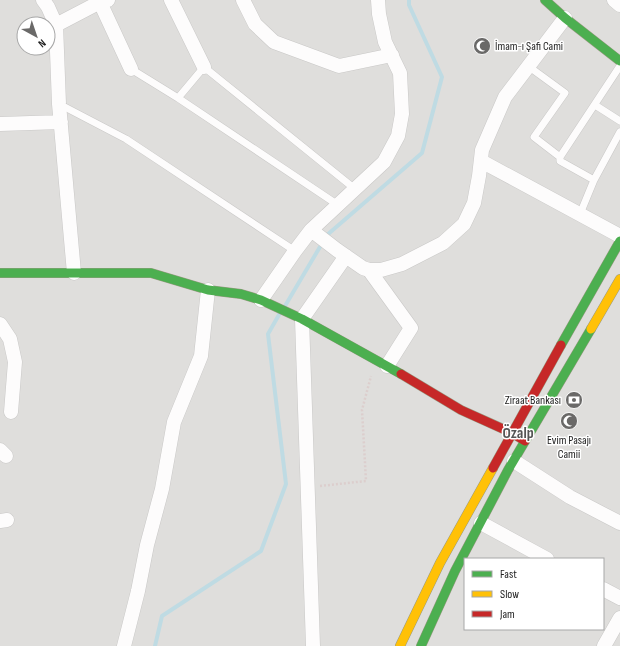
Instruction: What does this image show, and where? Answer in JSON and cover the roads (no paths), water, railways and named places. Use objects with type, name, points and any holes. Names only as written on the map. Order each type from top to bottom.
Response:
[{"type":"main road","points":[[545,0],[565,18],[620,61]]},
{"type":"main road","points":[[400,646],[440,563],[620,241]]},
{"type":"main road","points":[[0,273],[152,273],[208,290],[241,294],[261,300],[302,319],[461,410],[512,432],[525,441]]},
{"type":"main road","points":[[421,646],[455,571],[514,461],[619,282]]},
{"type":"street","points":[[43,0],[52,16]]},
{"type":"street","points":[[171,0],[204,67]]},
{"type":"street","points":[[243,0],[255,24],[274,42],[340,66],[392,55]]},
{"type":"street","points":[[261,300],[295,251],[312,230],[384,162],[398,136],[402,114],[400,73],[385,42],[378,0]]},
{"type":"street","points":[[614,0],[620,5]]},
{"type":"street","points":[[74,273],[59,104],[56,26],[102,1],[131,69]]},
{"type":"street","points":[[312,230],[363,268],[369,270],[381,270],[402,264],[443,242],[464,224],[474,203],[482,150],[505,97],[565,18]]},
{"type":"street","points":[[0,124],[61,122]]},
{"type":"street","points":[[481,160],[620,236]]},
{"type":"street","points":[[313,646],[302,319],[346,256]]},
{"type":"street","points":[[369,270],[411,328],[381,363]]},
{"type":"street","points":[[124,646],[138,592],[147,545],[162,489],[174,422],[201,356],[208,290]]},
{"type":"street","points":[[0,324],[10,339],[15,362],[11,412]]},
{"type":"street","points":[[514,461],[570,497],[620,523]]},
{"type":"street","points":[[481,522],[545,558]]},
{"type":"street","points":[[604,590],[620,598]]},
{"type":"street","points":[[604,646],[620,618]]},
{"type":"lane","points":[[528,66],[565,93],[534,138],[560,157],[560,161],[594,180]]},
{"type":"lane","points":[[560,157],[620,66]]},
{"type":"lane","points":[[178,98],[204,67],[355,189]]},
{"type":"lane","points":[[131,69],[178,98],[338,205]]},
{"type":"lane","points":[[59,104],[126,139],[295,251]]},
{"type":"lane","points":[[595,104],[620,121]]},
{"type":"lane","points":[[580,214],[594,180],[620,132]]},
{"type":"waterway","points":[[285,306],[327,235],[422,153],[442,77],[409,5],[409,0]]},
{"type":"waterway","points":[[155,646],[162,616],[261,551],[286,484],[268,334],[280,313]]},
{"type":"place","name":"İmam-ı Şafi Cami","points":[[482,46]]},
{"type":"place","name":"Ziraat Bankası","points":[[574,400]]},
{"type":"place","name":"Evim Pasajı Camii","points":[[569,421]]},
{"type":"district","name":"Özalp","points":[[518,432]]}]
